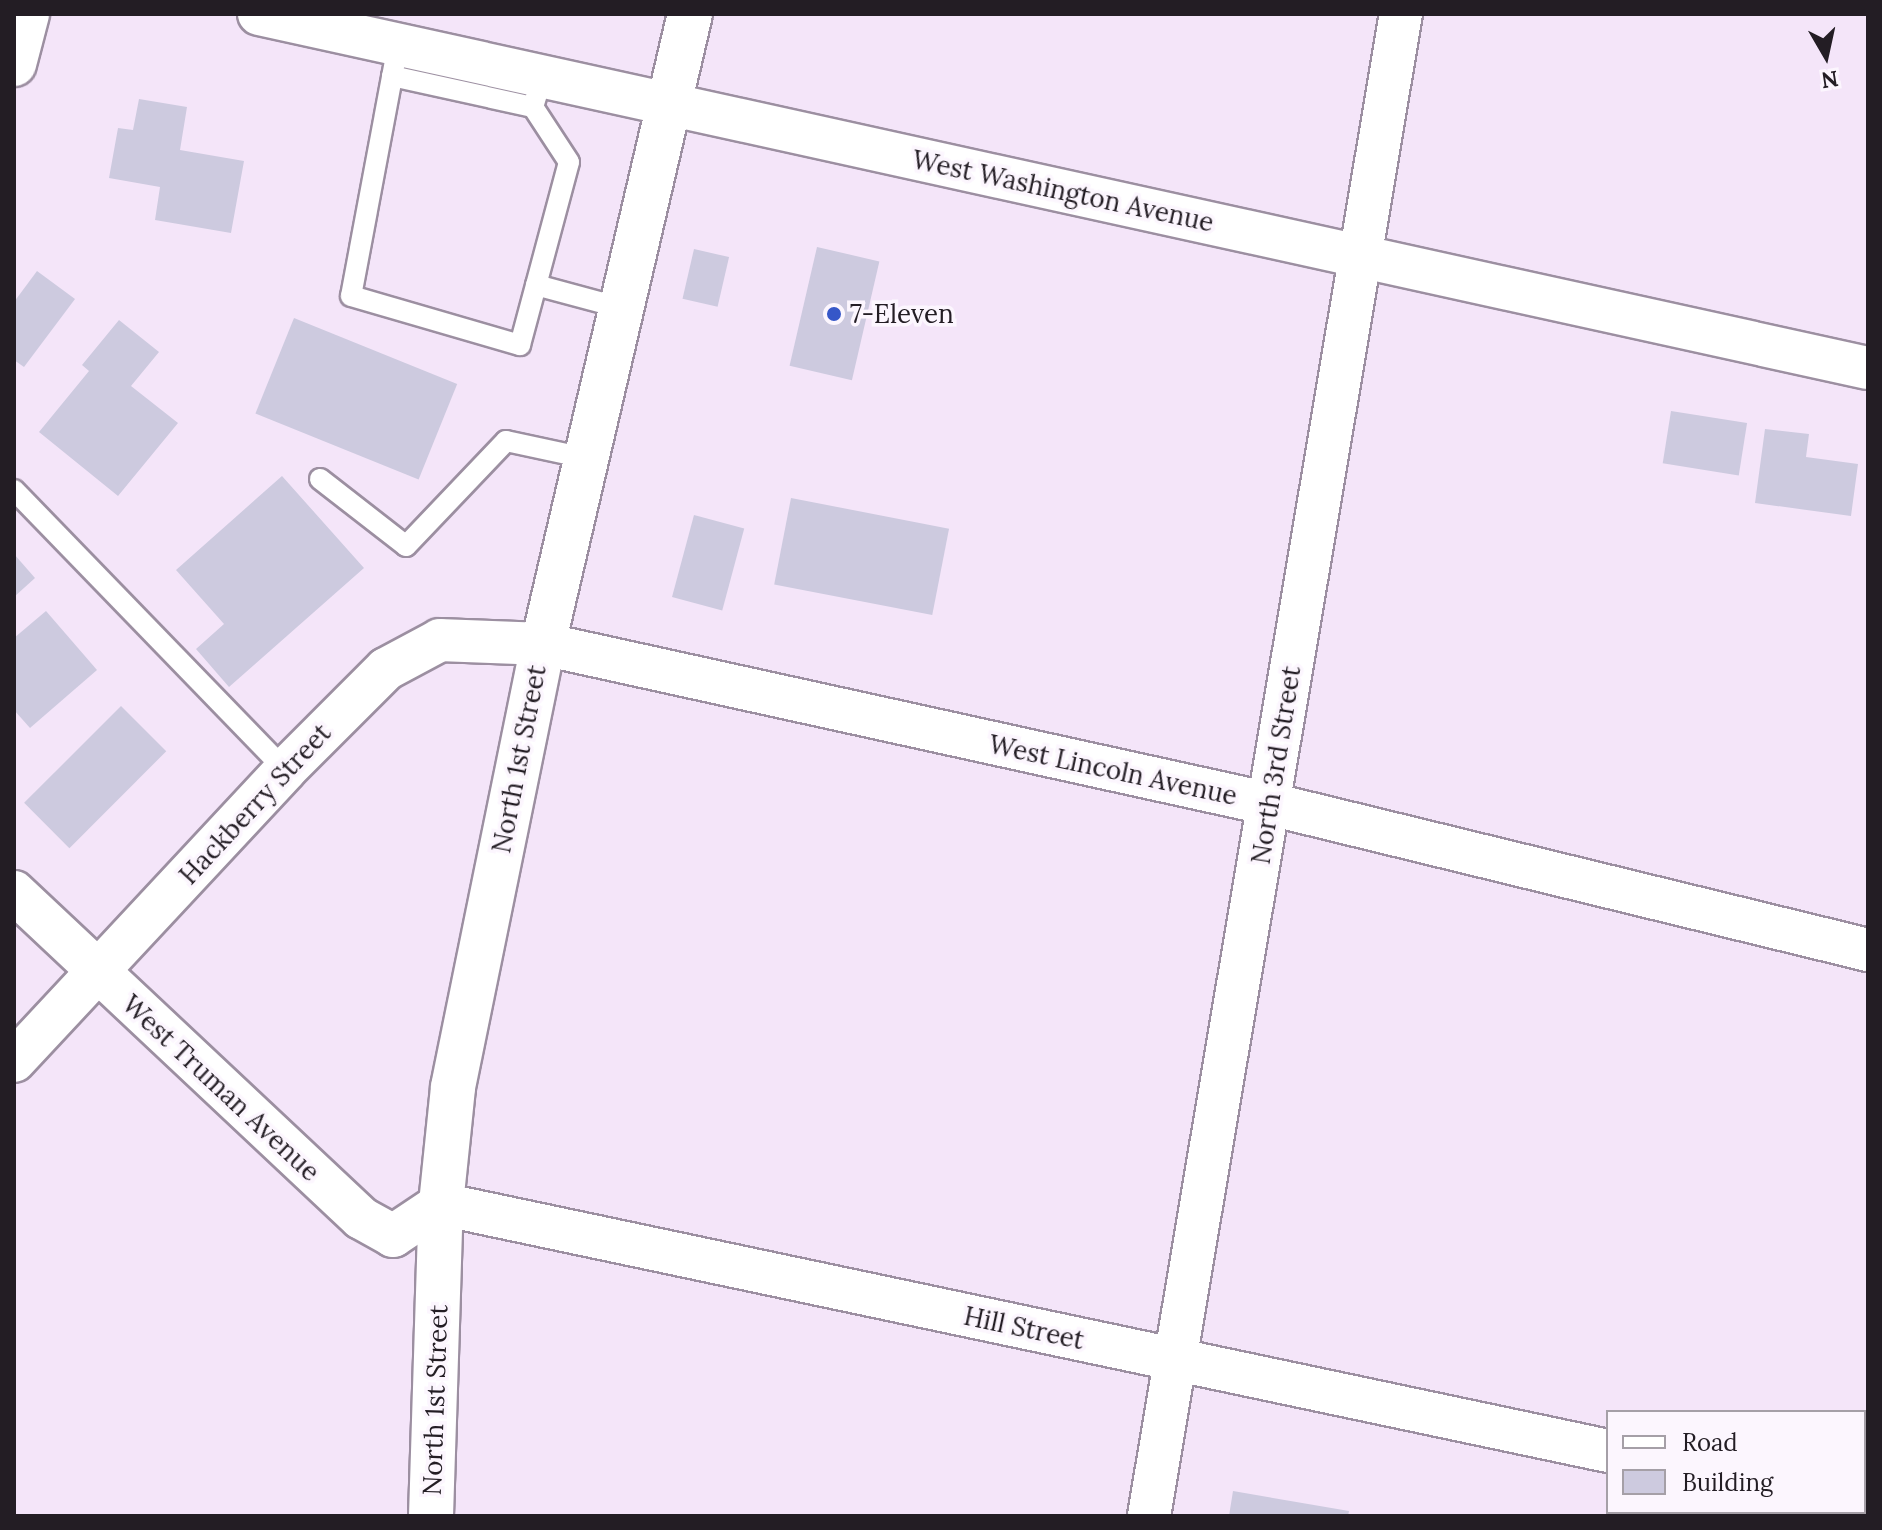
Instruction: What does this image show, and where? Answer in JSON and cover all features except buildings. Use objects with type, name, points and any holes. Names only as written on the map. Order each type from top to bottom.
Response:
[{"type":"main road","points":[[14,64],[27,14]]},
{"type":"main road","name":"North 1st Street","points":[[431,1516],[441,1204],[453,1087],[543,644],[690,14]]},
{"type":"street","name":"West Washington Avenue","points":[[259,14],[395,61],[538,92],[669,106],[1868,368]]},
{"type":"street","name":"North 3rd Street","points":[[1149,1516],[1401,14]]},
{"type":"street","name":"Hackberry Street","points":[[14,1061],[285,770],[386,669],[440,640],[543,644]]},
{"type":"street","name":"West Lincoln Avenue","points":[[543,644],[1270,804],[1868,950]]},
{"type":"street","name":"West Truman Avenue","points":[[14,892],[97,974],[361,1218],[393,1236],[441,1204]]},
{"type":"street","name":"Hill Street","points":[[441,1204],[1606,1451]]},
{"type":"lane","points":[[395,61],[351,296],[520,345],[569,162],[538,92]]},
{"type":"lane","points":[[536,285],[622,308]]},
{"type":"lane","points":[[320,479],[406,546],[506,441],[585,458]]},
{"type":"lane","points":[[14,490],[285,770]]},
{"type":"place","name":"7-Eleven","points":[[834,314]]}]
